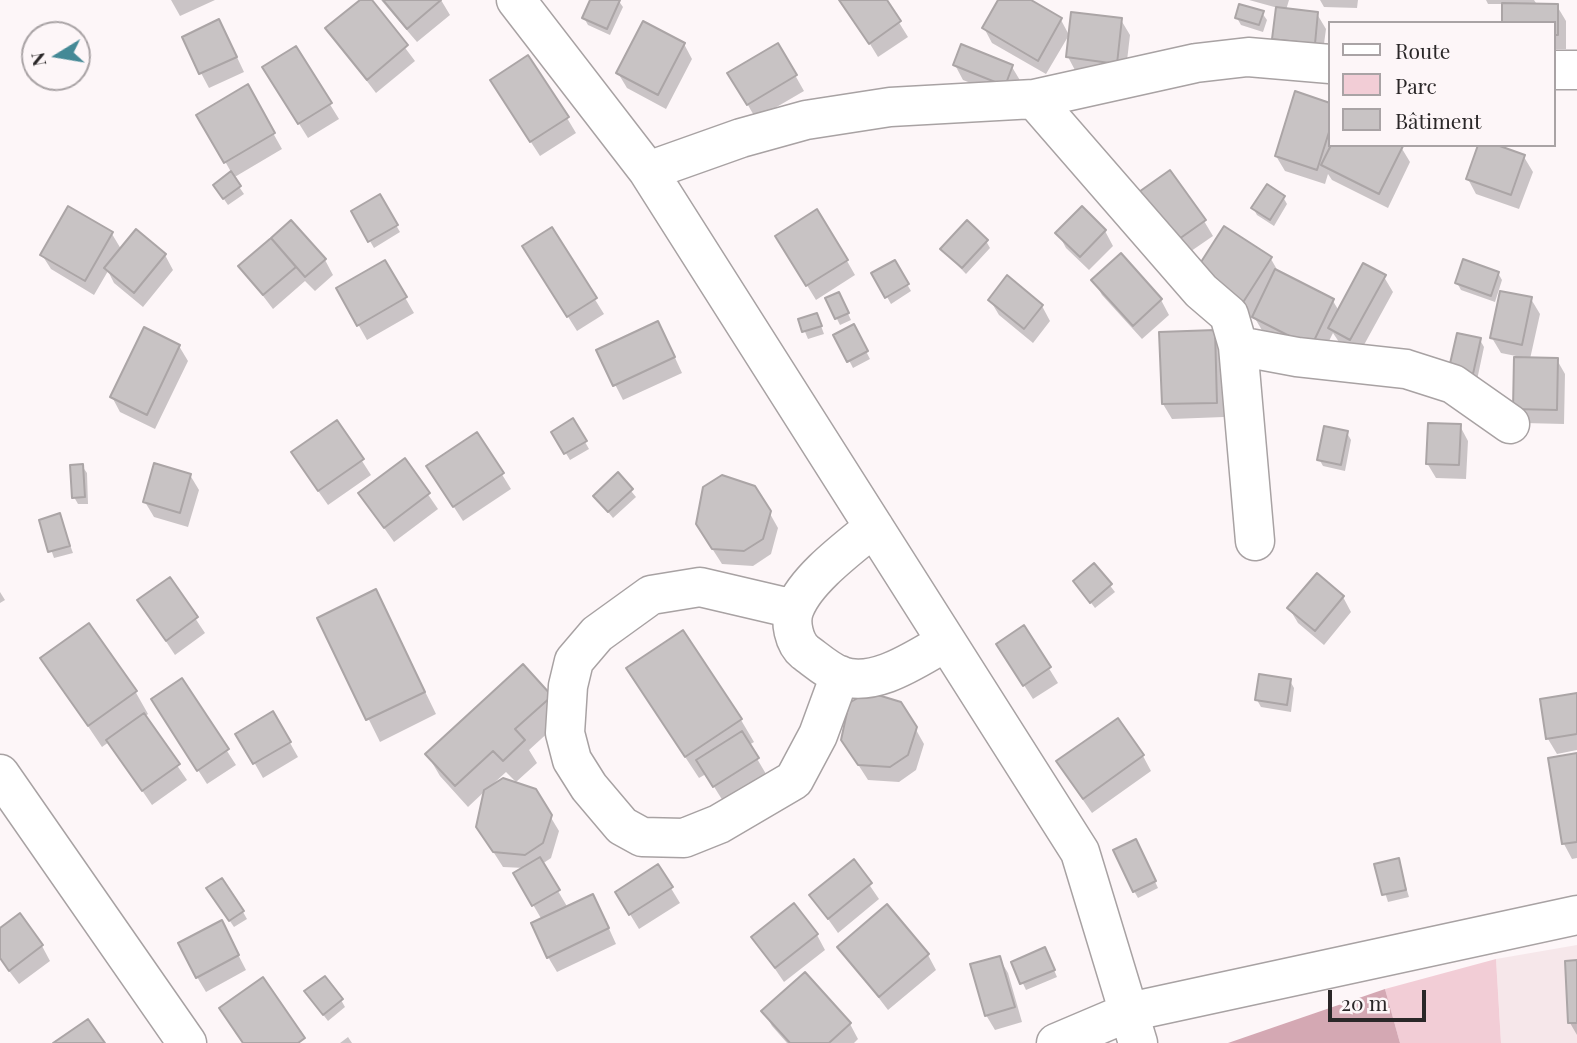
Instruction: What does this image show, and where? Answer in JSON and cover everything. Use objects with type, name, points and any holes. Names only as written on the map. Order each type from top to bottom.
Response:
[{"type":"street","points":[[516,0],[648,171],[1080,852],[1133,1028]]},
{"type":"street","points":[[648,171],[741,138],[806,120],[890,107],[1034,99],[1196,63],[1248,57],[1328,64]]},
{"type":"street","points":[[1556,70],[1577,70]]},
{"type":"street","points":[[1034,99],[1201,291],[1229,315],[1238,346],[1255,541]]},
{"type":"street","points":[[1238,346],[1297,357],[1406,369],[1453,384],[1510,424]]},
{"type":"street","points":[[874,527],[839,555],[794,609],[794,631],[799,647],[840,675],[857,679],[883,674],[946,642]]},
{"type":"street","points":[[794,609],[699,587],[651,594],[597,634],[574,662],[568,685],[565,733],[572,760],[589,787],[622,826],[642,837],[684,838],[719,824],[794,780],[818,735],[840,675]]},
{"type":"street","points":[[0,774],[187,1043]]},
{"type":"street","points":[[1056,1043],[1133,1028],[1577,915]]},
{"type":"shaded area","points":[[1577,945],[1577,1043],[1501,1043],[1496,959]]},
{"type":"shaded area","points":[[1385,989],[1400,1043],[1228,1043]]},
{"type":"green space","points":[[1496,959],[1501,1043],[1400,1043],[1385,989]]},
{"type":"building","points":[[360,0],[372,0],[408,45],[367,80],[325,28]]},
{"type":"building","points":[[383,0],[441,0],[407,29]]},
{"type":"building","points":[[590,0],[620,0],[607,29],[582,18]]},
{"type":"building","points":[[839,0],[887,0],[901,21],[869,44]]},
{"type":"building","points":[[998,0],[1031,0],[1062,18],[1038,61],[982,28]]},
{"type":"building","points":[[1502,3],[1558,4],[1558,35],[1556,21],[1502,21]]},
{"type":"building","points":[[1239,4],[1264,11],[1259,25],[1235,18]]},
{"type":"building","points":[[1276,7],[1318,12],[1315,44],[1272,39]]},
{"type":"building","points":[[1071,12],[1122,18],[1117,64],[1066,57]]},
{"type":"building","points":[[219,19],[237,57],[199,74],[182,37]]},
{"type":"building","points":[[643,21],[685,43],[658,95],[616,73]]},
{"type":"building","points":[[778,43],[797,75],[747,105],[727,73]]},
{"type":"building","points":[[961,44],[1013,65],[1005,86],[953,65]]},
{"type":"building","points":[[296,46],[332,103],[298,124],[262,67]]},
{"type":"building","points":[[528,55],[569,117],[530,142],[490,80]]},
{"type":"building","points":[[248,84],[275,133],[224,163],[196,115]]},
{"type":"building","points":[[1295,91],[1328,102],[1328,135],[1317,170],[1275,156]]},
{"type":"building","points":[[1330,147],[1402,147],[1379,194],[1321,165]]},
{"type":"building","points":[[1477,147],[1503,147],[1525,155],[1511,195],[1466,179]]},
{"type":"building","points":[[1170,170],[1206,220],[1172,244],[1136,194]]},
{"type":"building","points":[[231,171],[241,186],[223,199],[213,185]]},
{"type":"building","points":[[1267,184],[1285,196],[1270,220],[1251,208]]},
{"type":"building","points":[[380,194],[398,225],[368,242],[351,211]]},
{"type":"building","points":[[68,206],[113,232],[85,281],[40,255]]},
{"type":"building","points":[[1082,206],[1106,230],[1080,257],[1055,233]]},
{"type":"building","points":[[817,209],[848,260],[806,286],[775,236]]},
{"type":"building","points":[[291,220],[326,259],[305,277],[271,238]]},
{"type":"building","points":[[967,220],[988,240],[962,268],[940,249]]},
{"type":"building","points":[[1224,226],[1272,257],[1242,304],[1194,273]]},
{"type":"building","points":[[552,227],[597,298],[567,317],[522,246]]},
{"type":"building","points":[[136,229],[166,254],[134,293],[104,268]]},
{"type":"building","points":[[271,238],[296,267],[263,295],[238,266]]},
{"type":"building","points":[[1121,253],[1162,299],[1133,326],[1091,280]]},
{"type":"building","points":[[1463,259],[1499,272],[1491,296],[1455,283]]},
{"type":"building","points":[[385,260],[407,297],[357,326],[336,288]]},
{"type":"building","points":[[895,260],[909,284],[885,298],[871,273]]},
{"type":"building","points":[[1363,263],[1386,275],[1350,340],[1328,328]]},
{"type":"building","points":[[1275,269],[1334,299],[1311,347],[1252,317]]},
{"type":"building","points":[[1007,275],[1043,305],[1024,329],[988,300]]},
{"type":"building","points":[[1500,291],[1532,297],[1522,345],[1490,338]]},
{"type":"building","points":[[839,292],[849,313],[835,319],[825,298]]},
{"type":"building","points":[[817,313],[822,326],[802,332],[798,319]]},
{"type":"building","points":[[658,321],[675,357],[613,386],[596,350]]},
{"type":"building","points":[[854,324],[868,351],[847,362],[833,335]]},
{"type":"building","points":[[144,327],[180,345],[147,415],[110,397]]},
{"type":"building","points":[[1215,330],[1217,403],[1162,404],[1159,332]]},
{"type":"building","points":[[1457,333],[1481,338],[1473,374],[1449,368]]},
{"type":"building","points":[[1514,357],[1558,358],[1557,410],[1513,409]]},
{"type":"building","points":[[573,418],[587,441],[564,454],[551,432]]},
{"type":"building","points":[[337,420],[364,459],[318,491],[291,452]]},
{"type":"building","points":[[1428,423],[1461,424],[1459,465],[1426,464]]},
{"type":"building","points":[[1324,426],[1348,431],[1341,465],[1317,460]]},
{"type":"building","points":[[477,432],[504,473],[453,507],[426,466]]},
{"type":"building","points":[[405,458],[430,493],[384,528],[358,493]]},
{"type":"building","points":[[154,463],[191,474],[180,513],[143,502]]},
{"type":"building","points":[[83,464],[85,497],[72,498],[70,465]]},
{"type":"building","points":[[618,472],[633,489],[608,512],[593,496]]},
{"type":"building","points":[[722,475],[755,486],[771,511],[763,539],[744,551],[712,549],[696,524],[703,487]]},
{"type":"building","points":[[60,513],[70,546],[48,552],[39,520]]},
{"type":"building","points":[[1094,563],[1112,584],[1090,603],[1073,581]]},
{"type":"building","points":[[1317,573],[1344,596],[1315,631],[1287,608]]},
{"type":"building","points":[[170,577],[198,617],[166,641],[137,600]]},
{"type":"building","points":[[376,589],[425,692],[366,720],[317,618]]},
{"type":"building","points":[[89,623],[137,691],[88,726],[40,658]]},
{"type":"building","points":[[1024,625],[1051,667],[1023,686],[996,644]]},
{"type":"building","points":[[683,630],[742,719],[685,757],[626,668]]},
{"type":"building","points":[[523,664],[552,696],[515,729],[525,740],[503,761],[493,751],[455,786],[425,754]]},
{"type":"building","points":[[1259,674],[1291,679],[1287,705],[1255,700]]},
{"type":"building","points":[[182,678],[229,749],[197,771],[151,699]]},
{"type":"building","points":[[868,692],[901,702],[917,727],[908,755],[890,767],[858,765],[841,740],[849,703]]},
{"type":"building","points":[[1577,693],[1577,734],[1546,739],[1540,699]]},
{"type":"building","points":[[273,711],[291,742],[253,764],[235,734]]},
{"type":"building","points":[[144,713],[180,764],[142,791],[106,740]]},
{"type":"building","points":[[1118,718],[1144,755],[1083,799],[1056,761]]},
{"type":"building","points":[[742,731],[759,758],[713,787],[696,760]]},
{"type":"building","points":[[1577,753],[1577,842],[1562,844],[1548,758]]},
{"type":"building","points":[[503,778],[536,789],[552,815],[543,843],[525,855],[493,852],[476,827],[484,790]]},
{"type":"building","points":[[1136,839],[1156,881],[1133,892],[1113,850]]},
{"type":"building","points":[[540,857],[560,890],[532,906],[513,873]]},
{"type":"building","points":[[1399,858],[1406,890],[1382,895],[1374,864]]},
{"type":"building","points":[[854,859],[872,883],[828,919],[809,895]]},
{"type":"building","points":[[658,864],[673,887],[629,915],[615,892]]},
{"type":"building","points":[[222,878],[244,911],[229,921],[206,888]]},
{"type":"building","points":[[593,894],[609,928],[547,958],[531,923]]},
{"type":"building","points":[[794,903],[818,934],[775,968],[751,937]]},
{"type":"building","points":[[887,904],[929,954],[879,997],[837,947]]},
{"type":"building","points":[[20,913],[43,945],[9,971],[0,958],[0,928]]},
{"type":"building","points":[[222,920],[239,955],[196,978],[178,943]]},
{"type":"building","points":[[1045,947],[1055,970],[1020,984],[1011,962]]},
{"type":"building","points":[[1000,956],[1015,1007],[985,1016],[970,964]]},
{"type":"building","points":[[1577,960],[1577,1023],[1568,1023],[1565,961]]},
{"type":"building","points":[[805,972],[851,1023],[829,1043],[790,1043],[761,1011]]},
{"type":"building","points":[[325,976],[343,999],[323,1015],[304,991]]},
{"type":"building","points":[[263,977],[305,1038],[298,1043],[243,1043],[219,1008]]},
{"type":"building","points":[[88,1019],[105,1043],[53,1043]]}]
